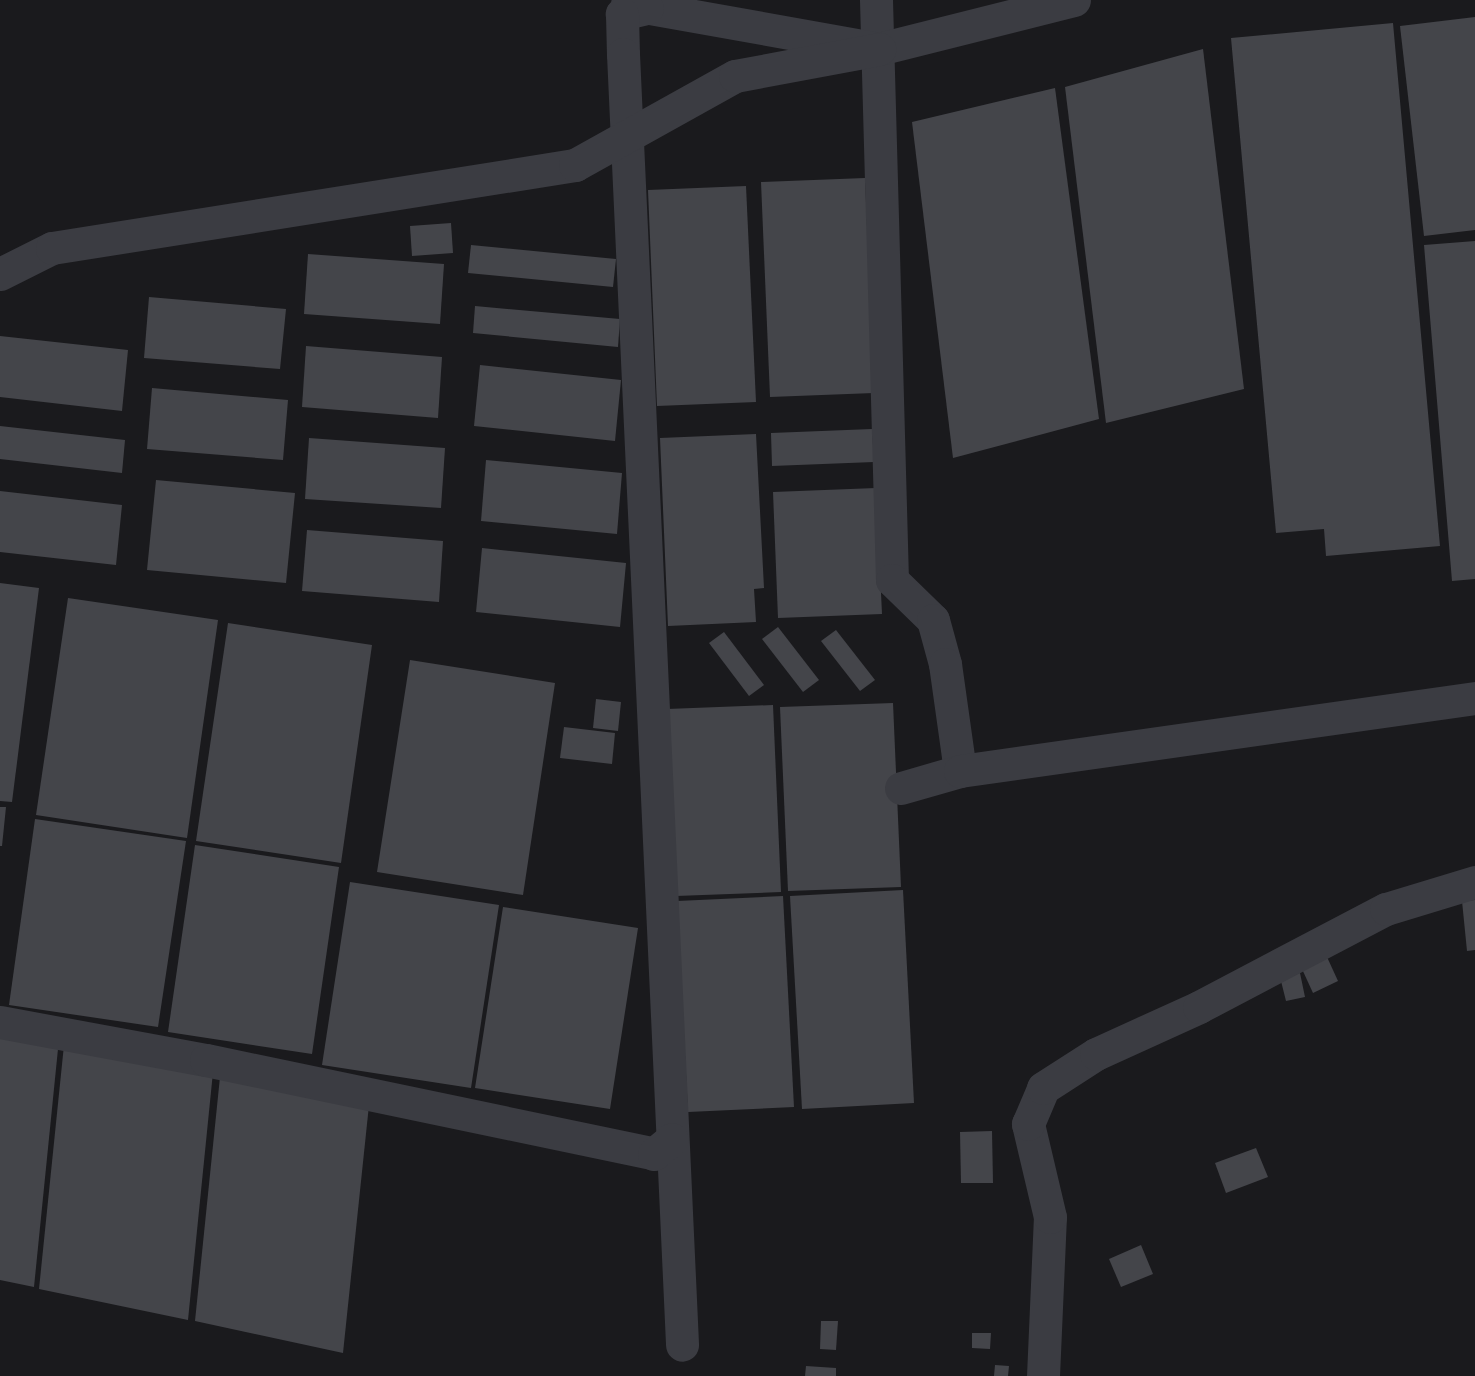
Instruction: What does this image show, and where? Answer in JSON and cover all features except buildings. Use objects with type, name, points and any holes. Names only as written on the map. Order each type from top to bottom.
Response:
[{"type":"street","points":[[609,0],[879,49]]},
{"type":"street","points":[[876,0],[892,580],[933,620],[945,664],[960,771]]},
{"type":"street","points":[[0,274],[52,248],[575,165],[626,134],[735,76],[879,49],[1074,0]]},
{"type":"street","points":[[647,8],[622,14],[682,1345]]},
{"type":"street","points":[[901,788],[960,771],[1475,698]]},
{"type":"street","points":[[1043,1376],[1050,1217],[1028,1124],[1043,1088],[1096,1054],[1199,1007],[1386,909],[1475,882]]},
{"type":"street","points":[[0,1022],[206,1060],[654,1154],[672,1139]]}]
